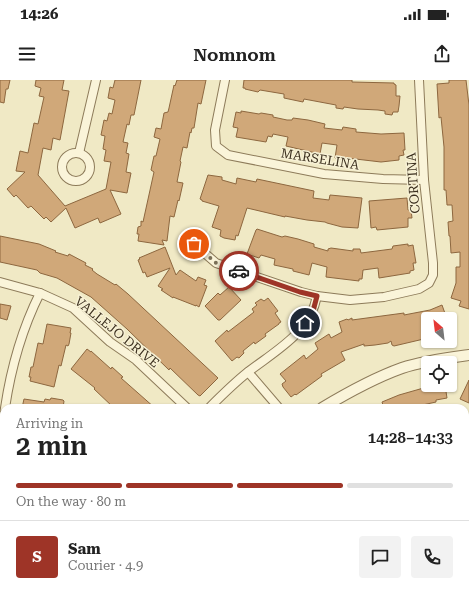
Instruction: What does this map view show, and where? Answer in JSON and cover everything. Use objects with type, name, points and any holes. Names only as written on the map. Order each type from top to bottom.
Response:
[{"type":"street","points":[[79,153],[96,80]]},
{"type":"street","name":"MARSELINA","points":[[225,80],[215,130],[216,146],[228,155],[324,174],[383,180],[424,180]]},
{"type":"street","name":"CORTINA","points":[[317,296],[350,300],[384,297],[419,289],[429,284],[433,275],[433,264],[424,180],[419,80]]},
{"type":"street","points":[[194,244],[216,263],[300,292],[317,296],[312,315],[299,331],[284,346],[248,372],[213,404]]},
{"type":"street","name":"VALLEJO DRIVE","points":[[0,282],[40,293],[74,308],[110,342],[136,360],[183,404]]},
{"type":"street","points":[[6,404],[17,351],[40,293]]},
{"type":"street","points":[[329,404],[363,386],[403,368],[469,355]]},
{"type":"street","points":[[248,372],[275,404]]},
{"type":"building","points":[[0,80],[10,80],[8,89],[6,89],[4,103],[0,102]]},
{"type":"building","points":[[36,80],[64,80],[62,90],[69,91],[60,140],[53,138],[51,150],[43,148],[38,175],[65,206],[106,189],[111,162],[104,161],[106,150],[103,149],[105,136],[101,135],[104,120],[107,121],[109,113],[112,114],[115,100],[108,98],[110,87],[113,88],[115,80],[141,80],[134,115],[131,115],[129,125],[127,124],[123,142],[128,143],[126,153],[129,154],[126,172],[131,173],[127,193],[110,190],[121,214],[100,223],[98,218],[75,228],[66,208],[51,222],[46,217],[44,219],[31,206],[28,208],[16,195],[14,197],[7,189],[25,172],[16,171],[20,151],[28,153],[34,123],[38,124],[44,97],[39,96],[41,88],[35,86]]},
{"type":"building","points":[[177,80],[206,80],[201,104],[198,103],[194,128],[192,128],[191,133],[190,132],[187,148],[183,147],[177,182],[183,183],[179,201],[178,200],[174,217],[170,216],[167,241],[162,240],[164,245],[138,241],[138,227],[141,226],[141,221],[143,222],[154,172],[151,170],[160,139],[154,137],[156,128],[161,129],[164,113],[168,112],[174,85],[175,86]]},
{"type":"building","points":[[244,80],[352,80],[352,82],[394,83],[396,85],[396,96],[400,96],[398,112],[393,112],[392,115],[385,114],[385,111],[378,110],[344,107],[343,109],[336,108],[336,105],[304,99],[303,102],[284,98],[284,94],[260,90],[258,92],[245,89],[243,88]]},
{"type":"building","points":[[449,80],[466,80],[469,105],[469,309],[459,306],[461,301],[451,298],[456,283],[456,267],[460,267],[460,252],[451,253],[448,222],[453,221],[452,205],[447,205],[446,190],[444,190],[444,147],[441,117],[439,118],[437,84],[449,83]]},
{"type":"building","points":[[241,111],[273,115],[273,117],[287,120],[292,120],[293,118],[308,120],[325,124],[324,128],[342,130],[343,127],[356,129],[356,132],[381,134],[404,133],[404,155],[399,156],[399,160],[381,162],[347,158],[347,160],[335,158],[337,145],[322,143],[320,154],[286,146],[288,137],[273,134],[272,137],[268,136],[266,142],[236,137],[238,128],[233,127],[236,112],[241,113]]},
{"type":"building","points":[[208,175],[222,177],[222,180],[236,184],[237,178],[256,182],[257,179],[314,191],[313,198],[329,200],[330,195],[362,198],[358,228],[342,227],[325,222],[285,217],[247,208],[238,236],[236,235],[235,240],[224,238],[220,236],[221,230],[212,227],[219,206],[200,199]]},
{"type":"building","points":[[407,198],[408,210],[411,210],[412,218],[408,218],[408,227],[377,230],[376,227],[371,228],[369,201]]},
{"type":"building","points":[[257,229],[282,237],[285,236],[298,239],[314,244],[314,247],[328,251],[328,249],[331,248],[353,251],[353,249],[360,249],[361,253],[392,249],[393,246],[408,244],[408,246],[413,245],[416,263],[413,263],[414,270],[410,271],[410,273],[379,278],[378,268],[363,270],[362,279],[359,279],[359,281],[326,277],[327,267],[312,263],[309,275],[293,271],[293,269],[274,265],[275,259],[261,255],[259,258],[247,254]]},
{"type":"building","points":[[0,236],[39,244],[56,251],[55,252],[68,256],[69,254],[86,263],[85,265],[93,269],[92,270],[97,274],[115,285],[116,284],[128,294],[218,378],[200,396],[198,395],[91,297],[57,278],[40,273],[37,270],[0,262]]},
{"type":"building","points":[[165,247],[176,275],[180,270],[196,281],[198,277],[206,280],[204,285],[207,286],[199,307],[173,298],[161,290],[163,289],[158,286],[170,268],[147,277],[145,272],[143,273],[138,260],[140,259],[139,258]]},
{"type":"building","points":[[229,287],[241,300],[220,320],[218,320],[205,306],[218,293],[220,295]]},
{"type":"building","points":[[268,298],[278,311],[275,313],[281,322],[265,334],[266,336],[255,344],[254,342],[243,351],[244,353],[239,358],[237,357],[232,361],[215,341],[227,330],[228,332],[254,312],[252,309],[257,305],[255,303],[261,299],[264,301]]},
{"type":"building","points":[[0,304],[11,306],[7,320],[0,318]]},
{"type":"building","points":[[442,305],[444,312],[421,312],[421,340],[394,346],[392,345],[391,341],[388,343],[375,345],[364,346],[364,344],[341,352],[345,360],[321,374],[322,376],[296,395],[295,394],[291,397],[283,387],[282,384],[286,381],[280,374],[304,355],[306,359],[318,349],[315,343],[329,334],[331,338],[342,332],[339,322],[352,318],[352,320],[404,313],[404,315],[430,310]]},
{"type":"building","points":[[47,324],[71,328],[69,344],[68,346],[66,345],[61,366],[59,365],[54,387],[30,381],[31,377],[29,377],[31,367],[33,367],[38,343],[43,344]]},
{"type":"building","points":[[87,349],[111,369],[112,367],[123,377],[121,378],[150,404],[110,404],[94,389],[95,388],[71,369]]},
{"type":"building","points":[[469,380],[469,403],[460,399]]},
{"type":"building","points":[[421,389],[421,392],[446,392],[447,398],[436,400],[436,402],[427,404],[383,404],[382,402]]},
{"type":"building","points":[[51,398],[63,400],[64,404],[23,404],[24,399],[44,402],[45,399],[50,400]]},
{"type":"way so far","points":[[194,244],[216,263],[239,271]]},
{"type":"route","points":[[239,271],[300,292],[317,296],[312,315],[305,323]]}]
